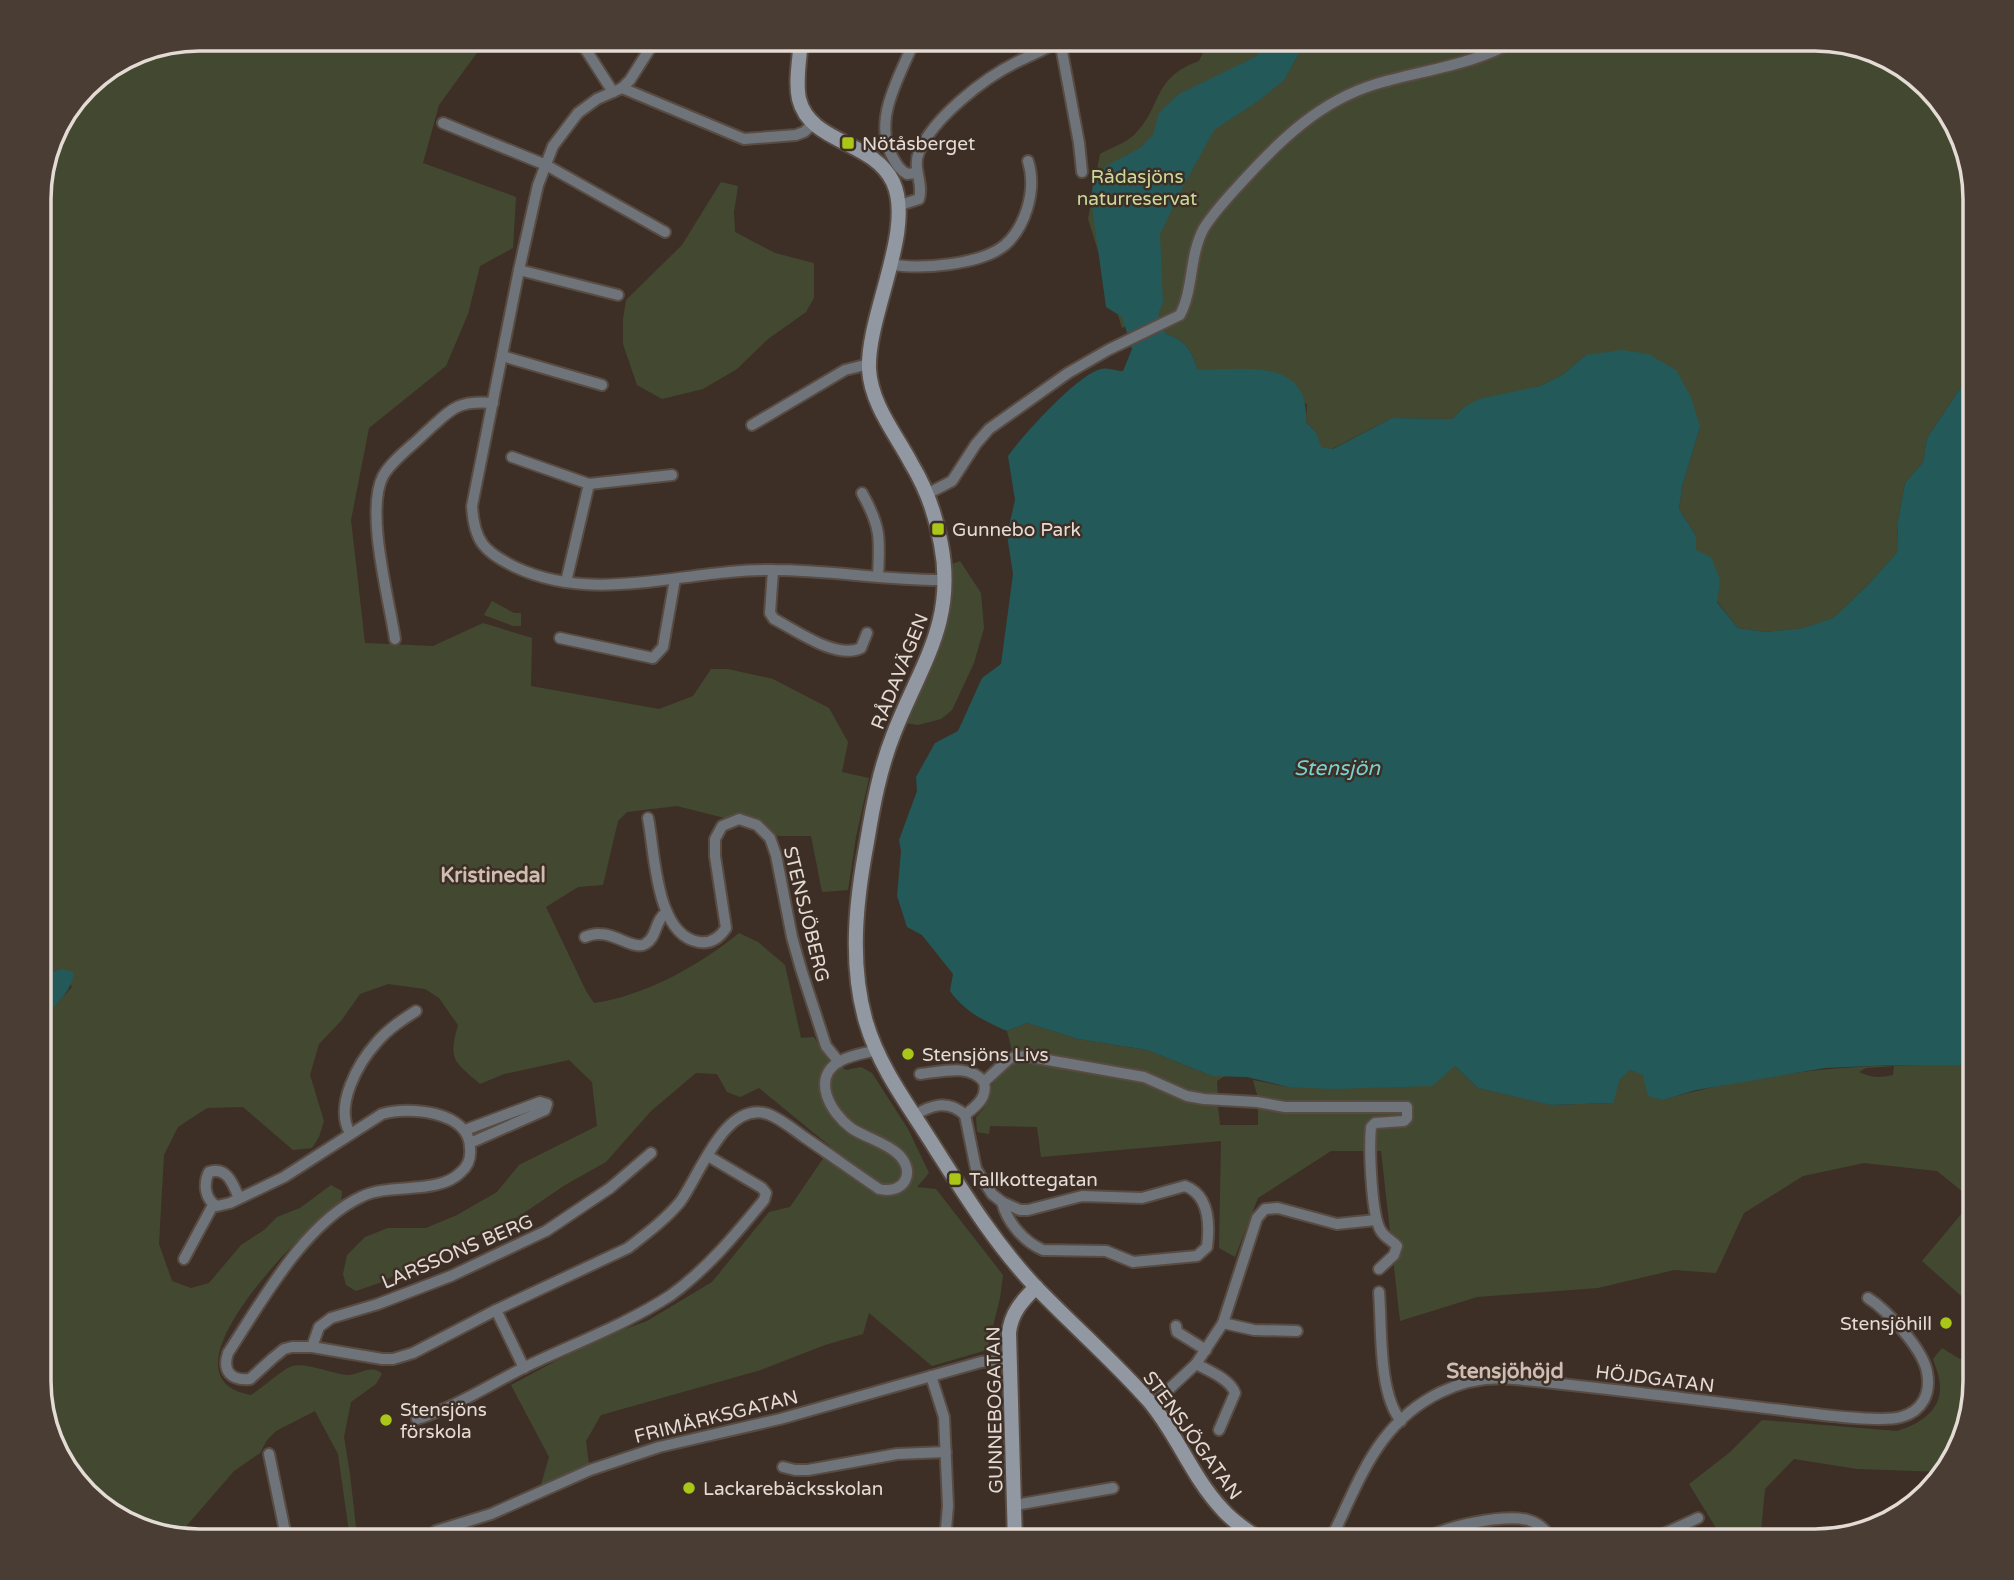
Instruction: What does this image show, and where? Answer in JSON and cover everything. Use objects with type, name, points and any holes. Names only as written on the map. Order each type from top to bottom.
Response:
[{"type":"street","points":[[588,51],[617,90],[744,139],[796,135],[813,124]]},
{"type":"street","points":[[646,51],[630,80],[578,113],[554,146],[538,185],[472,506],[475,532],[482,545],[505,562],[541,577],[566,582],[614,585],[715,572],[773,570],[945,579]]},
{"type":"street","points":[[800,51],[800,100],[813,124],[877,162],[894,183],[900,205],[919,199],[921,189],[916,173],[919,152],[927,137],[949,113],[995,76],[1017,62],[1043,51]]},
{"type":"street","points":[[910,51],[889,104],[884,127],[887,146],[900,168],[907,174],[916,173]]},
{"type":"street","points":[[1062,51],[1082,172]]},
{"type":"street","points":[[927,494],[952,481],[989,429],[1068,373],[1123,342],[1180,315],[1204,228],[1258,164],[1311,115],[1346,94],[1493,51]]},
{"type":"street","points":[[443,123],[546,164],[665,232]]},
{"type":"street","points":[[889,264],[920,267],[963,261],[984,256],[1005,245],[1019,227],[1030,199],[1032,180],[1028,161]]},
{"type":"street","name":"RÅDAVÄGEN","points":[[900,205],[897,234],[873,336],[870,378],[880,409],[913,464],[927,494],[938,529],[945,579],[944,606],[934,642],[895,732],[878,784],[858,896],[856,931],[861,994],[866,1023],[877,1050],[914,1116],[986,1227],[1036,1287]]},
{"type":"street","points":[[519,270],[618,295]]},
{"type":"street","points":[[502,356],[602,385]]},
{"type":"street","points":[[752,425],[845,370],[869,364]]},
{"type":"street","points":[[395,639],[375,506],[378,487],[384,473],[399,457],[453,408],[469,401],[493,403]]},
{"type":"street","points":[[512,457],[589,484],[671,475]]},
{"type":"street","points":[[566,582],[589,484]]},
{"type":"street","points":[[862,493],[876,518],[880,538],[878,576]]},
{"type":"street","points":[[773,570],[769,607],[774,620],[838,651],[854,652],[861,648],[867,633]]},
{"type":"street","points":[[560,638],[653,658],[663,647],[675,579]]},
{"type":"street","name":"STENSJÖBERG","points":[[648,818],[656,877],[667,912],[675,927],[689,939],[705,942],[722,934],[727,924],[715,856],[718,831],[728,821],[739,819],[764,830],[776,855],[792,937],[822,1036],[839,1062]]},
{"type":"street","points":[[585,937],[601,933],[635,946],[642,946],[653,937],[659,918],[667,912]]},
{"type":"street","points":[[349,1133],[345,1125],[345,1108],[360,1067],[384,1034],[416,1011]]},
{"type":"street","points":[[239,1198],[223,1171],[209,1172],[206,1183],[208,1199],[213,1205],[220,1206],[239,1198],[284,1177],[373,1117],[397,1111],[442,1117],[457,1122],[465,1130],[470,1143],[467,1164],[461,1173],[452,1179],[365,1195],[328,1220],[275,1282],[226,1360],[227,1371],[239,1380],[250,1379],[284,1349],[303,1346],[393,1359],[412,1353],[628,1248],[677,1205],[719,1137],[742,1115],[758,1112],[778,1119],[879,1189],[891,1190],[901,1186],[908,1174],[906,1162],[894,1151],[851,1128],[834,1112],[828,1102],[825,1086],[833,1068],[839,1062],[877,1050]]},
{"type":"street","points":[[984,1082],[1010,1058],[1025,1056],[1144,1077],[1187,1096],[1204,1099],[1285,1107],[1407,1107],[1407,1118],[1404,1121],[1375,1123],[1371,1127],[1376,1220],[1380,1230],[1397,1246],[1394,1255],[1378,1269]]},
{"type":"street","points":[[920,1074],[965,1071],[972,1072],[984,1082],[986,1091],[983,1097],[965,1115]]},
{"type":"street","points":[[465,1130],[540,1102],[547,1104],[545,1110],[470,1143]]},
{"type":"street","points":[[914,1116],[930,1106],[939,1105],[954,1107],[965,1115],[976,1169],[992,1194],[1020,1210],[1082,1196],[1142,1198],[1185,1186],[1197,1193],[1206,1209],[1207,1247],[1197,1256],[1133,1262],[1106,1251],[1042,1250],[1034,1247],[1017,1229],[1005,1214],[1002,1202]]},
{"type":"street","name":"LARSSONS BERG","points":[[312,1347],[318,1327],[331,1318],[378,1304],[451,1276],[546,1231],[590,1203],[651,1153]]},
{"type":"street","points":[[417,1419],[436,1413],[651,1307],[673,1293],[732,1240],[766,1194],[762,1188],[709,1156]]},
{"type":"street","points":[[184,1259],[213,1205]]},
{"type":"street","points":[[1152,1405],[1196,1364],[1223,1322],[1257,1218],[1265,1209],[1278,1208],[1337,1224],[1376,1220]]},
{"type":"street","name":"GUNNEBOGATAN","points":[[1015,1529],[1009,1333],[1011,1321],[1022,1301],[1036,1287]]},
{"type":"street","name":"STENSJÖGATAN","points":[[1036,1287],[1106,1354],[1152,1405],[1183,1448],[1212,1498],[1244,1529]]},
{"type":"street","points":[[1379,1292],[1387,1394],[1393,1411],[1401,1421]]},
{"type":"street","name":"HÖJDGATAN","points":[[1337,1529],[1382,1441],[1420,1404],[1440,1391],[1467,1382],[1492,1378],[1806,1413],[1899,1418],[1911,1413],[1926,1399],[1927,1372],[1909,1339],[1876,1303],[1868,1298]]},
{"type":"street","points":[[496,1310],[524,1368]]},
{"type":"street","points":[[1223,1322],[1254,1330],[1297,1331]]},
{"type":"street","points":[[1176,1326],[1177,1332],[1206,1350]]},
{"type":"street","name":"FRIMÄRKSGATAN","points":[[442,1529],[491,1514],[590,1471],[659,1447],[780,1419],[981,1362],[1011,1359]]},
{"type":"street","points":[[1196,1364],[1229,1383],[1234,1390],[1235,1394],[1219,1430]]},
{"type":"street","points":[[931,1376],[944,1417],[948,1506],[946,1529]]},
{"type":"street","points":[[783,1467],[808,1470],[897,1454],[946,1452]]},
{"type":"street","points":[[269,1454],[284,1529]]},
{"type":"street","points":[[1014,1505],[1113,1488]]},
{"type":"street","points":[[1675,1529],[1698,1518]]},
{"type":"street","points":[[1447,1529],[1520,1519],[1536,1523],[1544,1529]]},
{"type":"green space","points":[[189,51],[478,51],[439,105],[423,163],[516,197],[513,248],[480,266],[468,314],[446,366],[369,428],[351,520],[365,643],[433,646],[483,623],[532,638],[531,686],[659,709],[693,696],[711,669],[728,669],[773,679],[829,708],[848,742],[842,772],[869,778],[848,890],[822,892],[811,836],[762,833],[756,826],[677,806],[627,812],[618,821],[603,885],[578,887],[546,907],[594,1003],[633,994],[671,977],[739,933],[758,942],[785,965],[801,1038],[814,1037],[828,1059],[846,1070],[861,1067],[872,1073],[908,1129],[929,1173],[917,1187],[936,1189],[1003,1275],[987,1350],[932,1366],[869,1313],[863,1334],[825,1345],[761,1370],[601,1415],[586,1441],[589,1465],[540,1488],[549,1457],[511,1385],[595,1340],[647,1321],[712,1282],[769,1212],[790,1207],[831,1147],[759,1088],[740,1097],[727,1092],[717,1074],[696,1073],[651,1111],[606,1162],[565,1185],[518,1217],[423,1260],[382,1282],[356,1291],[346,1285],[343,1274],[347,1255],[365,1237],[388,1228],[426,1228],[457,1215],[497,1192],[519,1165],[597,1126],[592,1082],[569,1060],[504,1074],[480,1084],[456,1059],[454,1046],[458,1025],[439,998],[425,989],[388,984],[360,994],[341,1021],[319,1044],[310,1075],[324,1121],[312,1148],[293,1150],[243,1107],[207,1108],[178,1127],[164,1155],[159,1244],[172,1281],[191,1288],[209,1283],[241,1245],[264,1230],[277,1217],[300,1208],[331,1185],[342,1191],[341,1205],[307,1231],[253,1291],[222,1343],[218,1367],[227,1385],[251,1395],[283,1371],[297,1365],[346,1375],[369,1370],[382,1374],[376,1384],[351,1402],[344,1437],[358,1529],[349,1529],[338,1454],[315,1411],[276,1431],[260,1453],[234,1471],[184,1528],[133,1514],[101,1493],[76,1464],[59,1429],[51,1391],[51,1009],[72,987],[61,969],[51,972],[51,189],[56,160],[66,133],[81,109],[101,87],[142,62],[170,54]]},
{"type":"green space","name":"Rådasjöns naturreservat","points":[[1204,51],[1300,51],[1284,80],[1300,51],[1825,51],[1872,62],[1905,81],[1927,101],[1943,125],[1952,142],[1960,170],[1963,189],[1963,384],[1927,438],[1923,462],[1905,483],[1898,521],[1897,552],[1868,585],[1833,618],[1803,628],[1766,632],[1738,628],[1717,601],[1696,550],[1696,536],[1679,509],[1682,487],[1700,427],[1586,355],[1562,375],[1540,386],[1463,408],[1452,419],[1392,418],[1332,449],[1320,447],[1316,432],[1306,422],[1307,404],[1223,370],[1198,370],[1187,347],[1166,334],[1157,313],[1122,328],[1088,219],[1100,154],[1134,135],[1150,114],[1165,85],[1184,68],[1199,61]]},
{"type":"green space","points":[[721,182],[738,186],[734,212],[735,232],[775,253],[814,263],[814,298],[806,312],[768,339],[737,369],[703,389],[662,399],[637,385],[623,344],[626,300],[682,245]]},
{"type":"green space","points":[[960,561],[981,593],[984,628],[974,663],[952,710],[941,719],[918,725],[905,723],[939,646],[949,607],[952,564]]},
{"type":"green space","points":[[492,601],[514,613],[521,613],[521,626],[513,626],[484,615]]},
{"type":"green space","points":[[1027,1023],[1078,1039],[1147,1050],[1212,1076],[1225,1076],[1217,1081],[1218,1097],[1258,1098],[1253,1080],[1288,1087],[1455,1066],[1478,1088],[1552,1105],[1612,1103],[1620,1078],[1630,1070],[1643,1074],[1663,1100],[1740,1081],[1818,1070],[1896,1065],[1963,1066],[1963,1192],[1937,1171],[1864,1163],[1803,1176],[1744,1213],[1716,1273],[1674,1270],[1598,1288],[1477,1297],[1400,1321],[1381,1151],[1331,1151],[1258,1198],[1235,1257],[1219,1248],[1221,1141],[1041,1157],[1037,1127],[990,1126],[989,1134],[977,1132],[976,1117],[984,1108],[992,1085],[1014,1059],[1007,1031]],"holes":[[[1894,1066],[1893,1075],[1880,1077],[1859,1072],[1866,1068]],[[1218,1106],[1258,1107],[1258,1125],[1220,1125]]]},
{"type":"green space","points":[[1963,1212],[1963,1297],[1922,1261]]},
{"type":"green space","points":[[1942,1348],[1960,1359],[1963,1358],[1963,1391],[1952,1438],[1933,1472],[1857,1469],[1794,1459],[1765,1489],[1761,1529],[1717,1529],[1689,1484],[1729,1453],[1762,1420],[1897,1431],[1926,1416],[1937,1404],[1940,1384],[1933,1359]]},
{"type":"water","name":"Stensjön","points":[[1261,51],[1300,51],[1284,80],[1214,130],[1184,185],[1160,234],[1163,303],[1158,314],[1166,334],[1187,347],[1198,370],[1270,371],[1297,386],[1304,401],[1306,422],[1316,432],[1321,447],[1333,449],[1392,418],[1452,419],[1463,408],[1479,399],[1540,386],[1562,375],[1586,355],[1622,350],[1648,354],[1676,370],[1691,397],[1700,427],[1682,487],[1679,509],[1696,536],[1696,550],[1711,557],[1720,580],[1717,602],[1738,628],[1766,632],[1803,628],[1833,618],[1868,585],[1897,552],[1898,521],[1905,483],[1923,462],[1927,438],[1963,384],[1963,1066],[1825,1068],[1696,1090],[1663,1100],[1648,1096],[1643,1075],[1630,1070],[1620,1079],[1613,1103],[1551,1105],[1478,1088],[1455,1066],[1432,1086],[1332,1089],[1288,1087],[1247,1077],[1212,1076],[1147,1050],[1078,1039],[1027,1023],[1007,1031],[976,1015],[962,1005],[950,991],[953,974],[922,935],[907,927],[897,896],[901,851],[899,840],[917,791],[916,777],[935,743],[958,731],[982,678],[1001,664],[1013,574],[1007,535],[1015,500],[1008,456],[1065,393],[1091,373],[1106,368],[1123,371],[1132,349],[1122,317],[1106,307],[1091,199],[1094,177],[1108,165],[1140,148],[1153,135],[1159,113],[1179,94],[1257,56]]},
{"type":"water","points":[[61,969],[74,972],[65,995],[51,1011],[51,972]]},
{"type":"place","name":"Nötåsberget","points":[[848,143]]},
{"type":"place","name":"Gunnebo Park","points":[[938,529]]},
{"type":"place","name":"Stensjöns Livs","points":[[908,1054]]},
{"type":"place","name":"Tallkottegatan","points":[[955,1179]]},
{"type":"place","name":"Stensjöhill","points":[[1946,1323]]},
{"type":"place","name":"Stensjöns förskola","points":[[386,1420]]},
{"type":"place","name":"Lackarebäcksskolan","points":[[689,1488]]},
{"type":"district","name":"Kristinedal","points":[[493,875]]},
{"type":"district","name":"Stensjöhöjd","points":[[1505,1371]]}]
